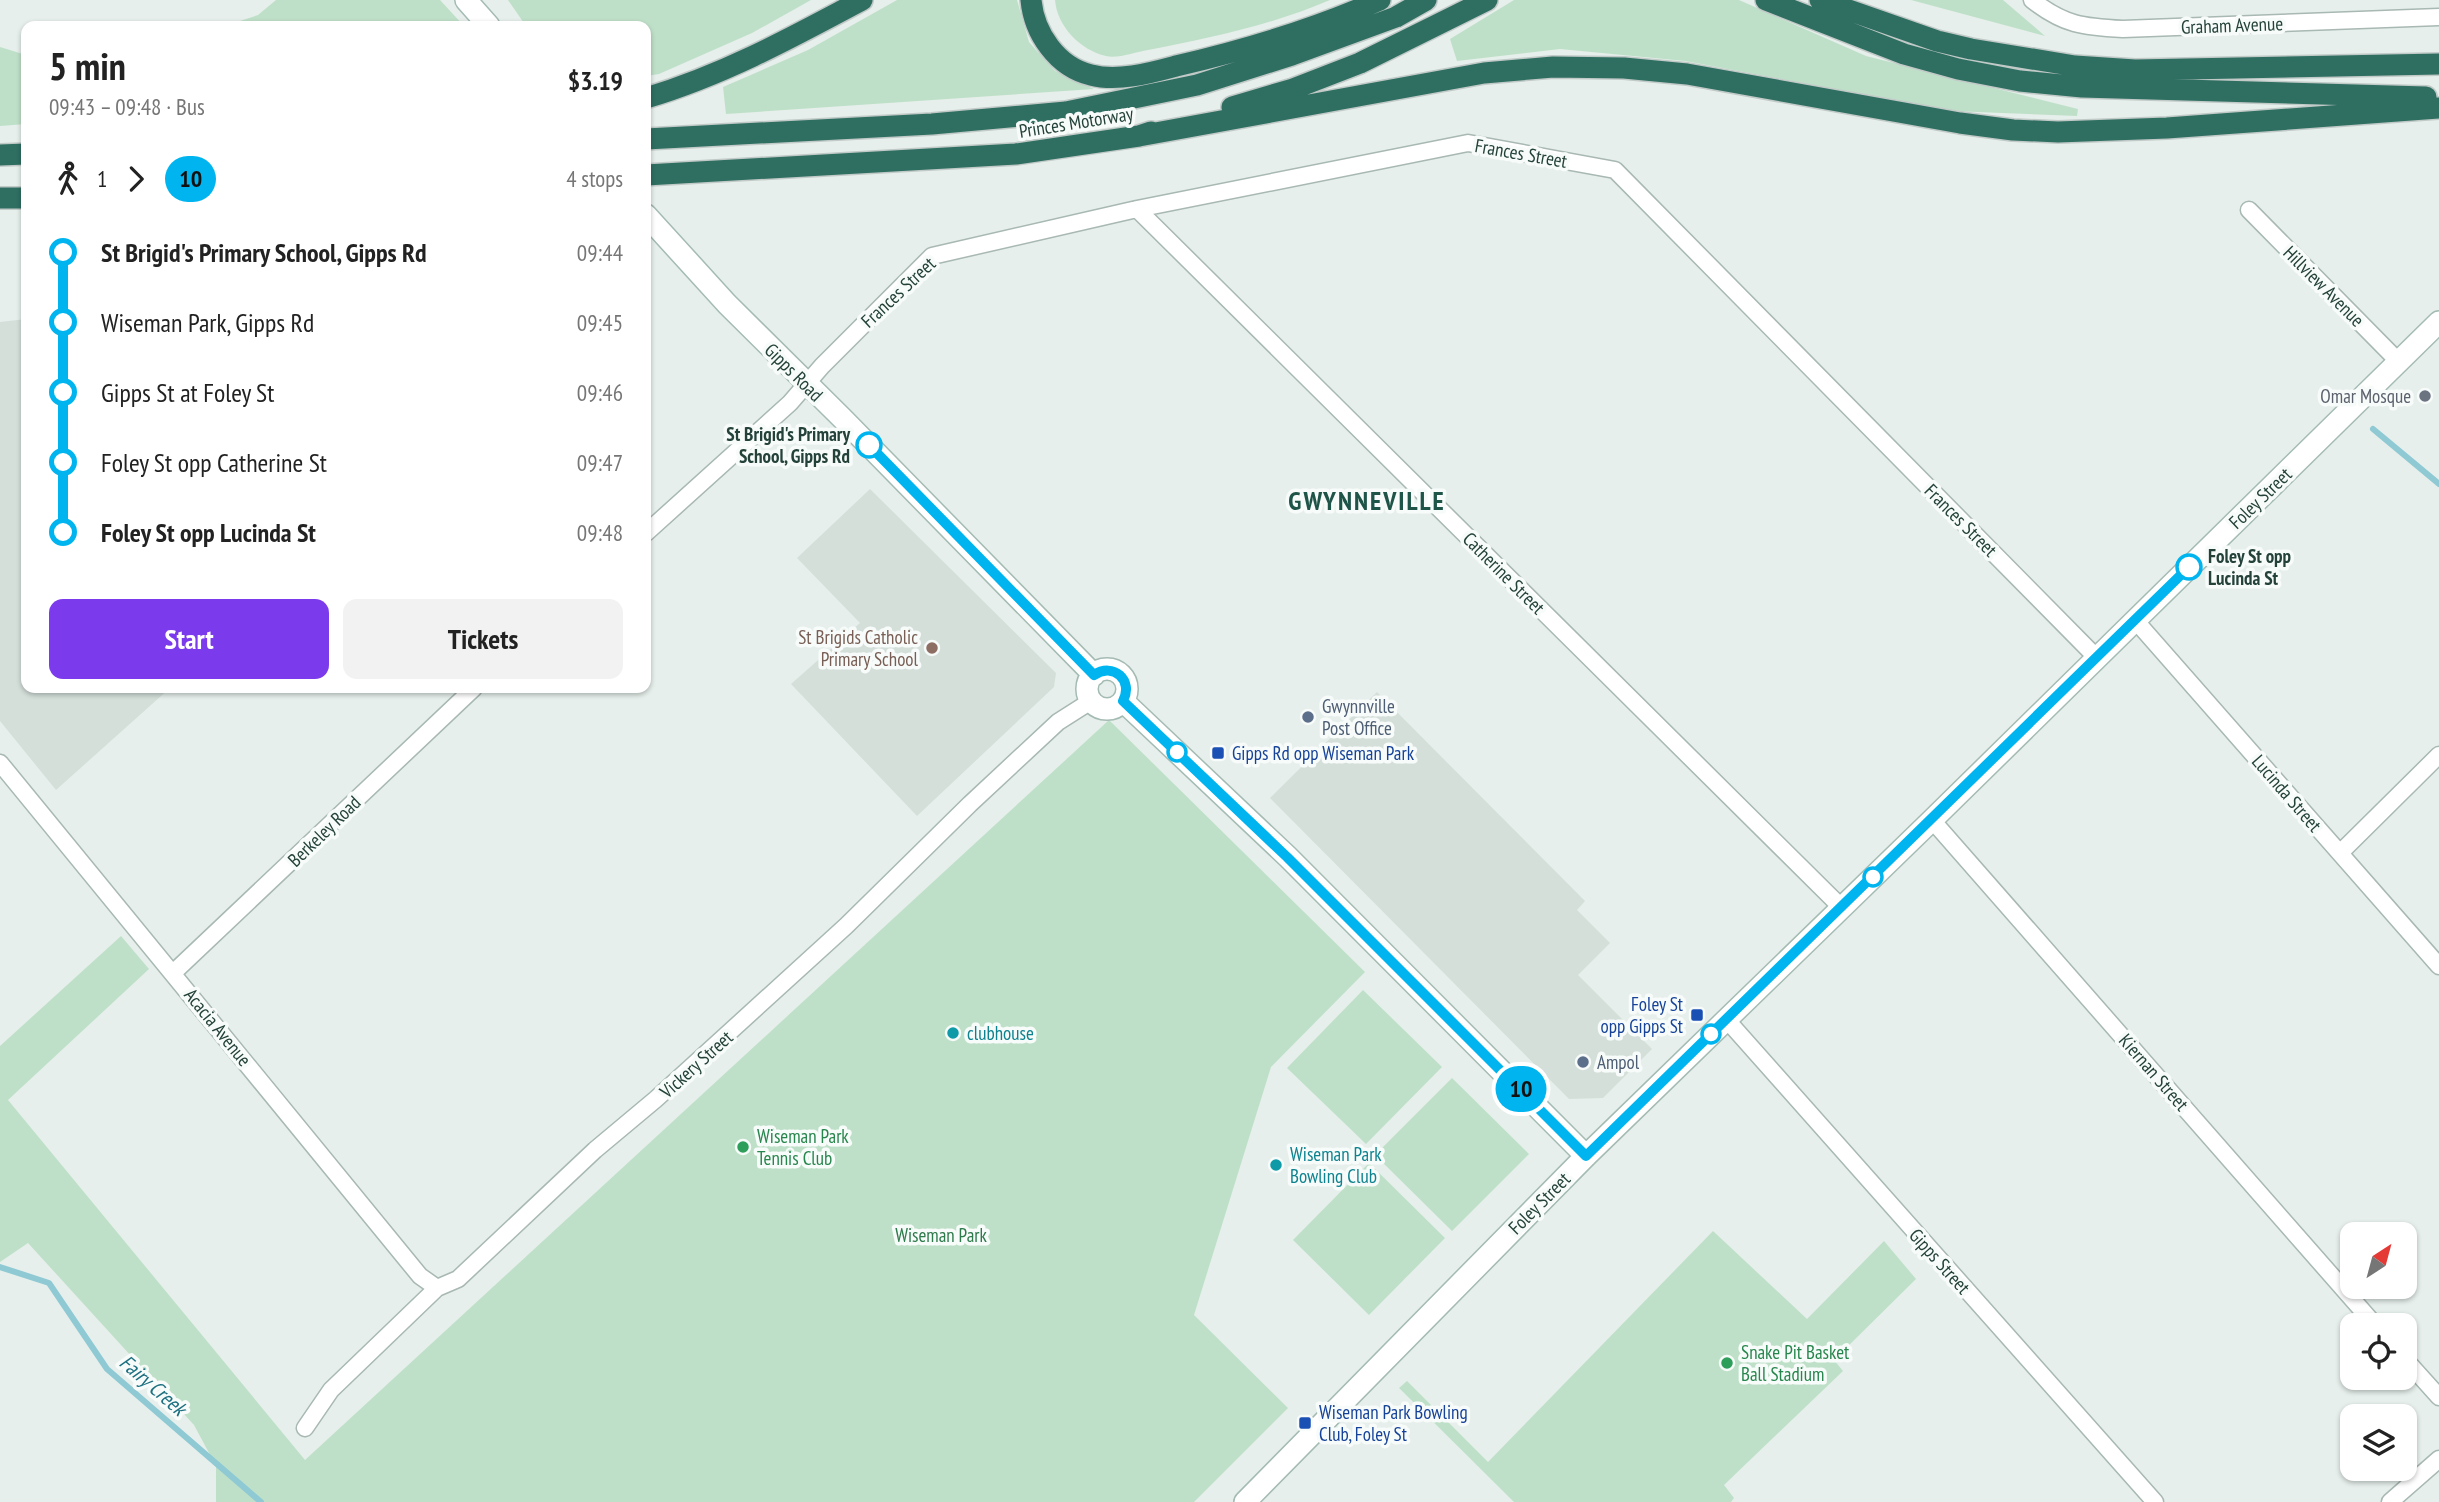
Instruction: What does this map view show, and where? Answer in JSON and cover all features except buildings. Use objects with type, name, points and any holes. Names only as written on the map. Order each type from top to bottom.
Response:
[{"type":"highway","points":[[651,96],[761,54],[862,0]]},
{"type":"highway","points":[[1031,0],[1038,29],[1053,51],[1064,62],[1078,70],[1105,77],[1147,73],[1199,61],[1290,34],[1380,0]]},
{"type":"highway","name":"Princes Motorway","points":[[651,139],[918,124],[1066,112],[1197,85],[1292,55],[1396,17],[1426,0]]},
{"type":"highway","name":"Princes Motorway","points":[[651,175],[1016,154],[1139,136],[1293,89],[1360,63],[1488,0]]},
{"type":"highway","points":[[1766,0],[1903,54],[1958,69],[2020,81],[2082,87],[2439,98]]},
{"type":"highway","points":[[1820,0],[1937,41],[2002,55],[2075,66],[2135,70],[2439,64]]},
{"type":"highway","points":[[1139,136],[1484,73],[1553,67],[1624,68],[1687,74],[2013,130],[2058,132],[2167,128],[2439,108]]},
{"type":"highway","points":[[0,155],[21,154]]},
{"type":"highway","points":[[0,198],[21,198]]},
{"type":"main road","points":[[466,0],[485,21]]},
{"type":"main road","name":"Gipps Road","points":[[651,221],[727,304],[1094,675]]},
{"type":"main road","name":"Foley Street","points":[[1245,1502],[1586,1156],[2439,321]]},
{"type":"main road","points":[[1105,670],[1123,677],[1127,689],[1119,706],[1101,708],[1091,701],[1088,684],[1094,675],[1105,670]]},
{"type":"main road","points":[[1123,701],[1296,865],[1586,1156]]},
{"type":"street","name":"Graham Avenue","points":[[2032,0],[2052,16],[2083,27],[2123,29],[2439,17]]},
{"type":"street","name":"Frances Street","points":[[807,385],[822,366],[932,256],[1137,209],[1468,143],[1615,170],[2097,657]]},
{"type":"street","name":"Catherine Street","points":[[1137,209],[1842,908]]},
{"type":"street","name":"Hillview Avenue","points":[[2249,210],[2398,361]]},
{"type":"street","points":[[651,528],[807,385]]},
{"type":"street","name":"Lucinda Street","points":[[2135,620],[2439,966]]},
{"type":"street","name":"Berkeley Road","points":[[173,973],[469,693]]},
{"type":"street","name":"Vickery Street","points":[[305,1428],[331,1390],[437,1288],[458,1279],[595,1150],[675,1083],[845,926],[1058,722],[1091,701]]},
{"type":"street","points":[[2340,853],[2439,755]]},
{"type":"street","name":"Acacia Avenue","points":[[0,763],[420,1276],[437,1288]]},
{"type":"street","name":"Kiernan Street","points":[[1932,820],[2364,1313]]},
{"type":"street","name":"Gipps Street","points":[[1726,1019],[2155,1502]]},
{"type":"street","points":[[2417,1372],[2439,1397]]},
{"type":"street","points":[[2390,1502],[2439,1459]]},
{"type":"shaded area","points":[[21,320],[21,693],[164,693],[56,790],[0,721],[0,322]]},
{"type":"shaded area","name":"St Brigids Catholic Primary School","points":[[870,489],[1056,673],[1054,687],[917,816],[791,684],[860,623],[797,558]]},
{"type":"shaded area","points":[[1377,692],[1585,901],[1577,910],[1610,943],[1578,975],[1652,1049],[1603,1098],[1569,1099],[1270,798]]},
{"type":"green space","points":[[276,0],[440,0],[459,21],[240,21],[258,15]]},
{"type":"green space","points":[[508,0],[811,0],[752,33],[651,75],[651,21],[523,21]]},
{"type":"green space","points":[[897,0],[1017,0],[1029,42],[1055,71],[1094,89],[726,114],[723,87],[808,50]]},
{"type":"green space","points":[[1055,0],[1330,0],[1286,17],[1240,30],[1110,57],[1096,53],[1072,36],[1060,19]]},
{"type":"green space","points":[[1514,0],[1739,0],[1866,56],[2078,109],[2077,116],[1952,111],[1685,61],[1560,49],[1457,61],[1450,39]]},
{"type":"green space","points":[[1911,0],[2003,0],[2045,36]]},
{"type":"green space","points":[[0,47],[21,53],[21,124],[0,126]]},
{"type":"green space","name":"Wiseman Park","points":[[1109,720],[1365,972],[1271,1067],[1194,1315],[1288,1408],[1194,1502],[216,1502],[216,1466],[194,1425],[28,1243],[0,1262],[0,1046],[121,936],[149,969],[8,1100],[305,1460]]},
{"type":"green space","points":[[1363,990],[1442,1067],[1366,1144],[1287,1068]]},
{"type":"green space","points":[[1452,1078],[1529,1154],[1452,1231],[1375,1155]]},
{"type":"green space","points":[[1369,1163],[1445,1238],[1369,1315],[1293,1240]]},
{"type":"green space","points":[[1713,1231],[1807,1319],[1884,1241],[1916,1279],[1834,1360],[1843,1371],[1724,1485],[1734,1498],[1731,1502],[1514,1502],[1399,1388],[1407,1381],[1488,1462]]},
{"type":"waterway","points":[[2373,429],[2439,484]]},
{"type":"waterway","name":"Fairy Creek","points":[[0,1267],[49,1283],[107,1369],[261,1502]]},
{"type":"bus line","name":"10","points":[[869,445],[1094,675],[1099,671],[1112,670],[1123,677],[1127,689],[1123,701],[1287,857],[1493,1060],[1586,1156],[2189,567]]},
{"type":"place","name":"Omar Mosque","points":[[2425,396]]},
{"type":"place","name":"St Brigid's Primary School, Gipps Rd","points":[[869,445]]},
{"type":"place","name":"Foley St opp Lucinda St","points":[[2189,567]]},
{"type":"place","name":"St Brigids Catholic Primary School","points":[[932,648]]},
{"type":"place","name":"Gwynnville Post Office","points":[[1308,717]]},
{"type":"place","name":"Gipps Rd opp Wiseman Park","points":[[1218,753]]},
{"type":"place","name":"Foley St opp Gipps St","points":[[1697,1015]]},
{"type":"place","name":"clubhouse","points":[[953,1033]]},
{"type":"place","name":"Ampol","points":[[1583,1062]]},
{"type":"place","name":"Wiseman Park Tennis Club","points":[[743,1147]]},
{"type":"place","name":"Wiseman Park Bowling Club","points":[[1276,1165]]},
{"type":"place","name":"Snake Pit Basket Ball Stadium","points":[[1727,1363]]},
{"type":"place","name":"Wiseman Park Bowling Club, Foley St","points":[[1305,1423]]},
{"type":"district","name":"GWYNNEVILLE","points":[[1367,500]]}]
